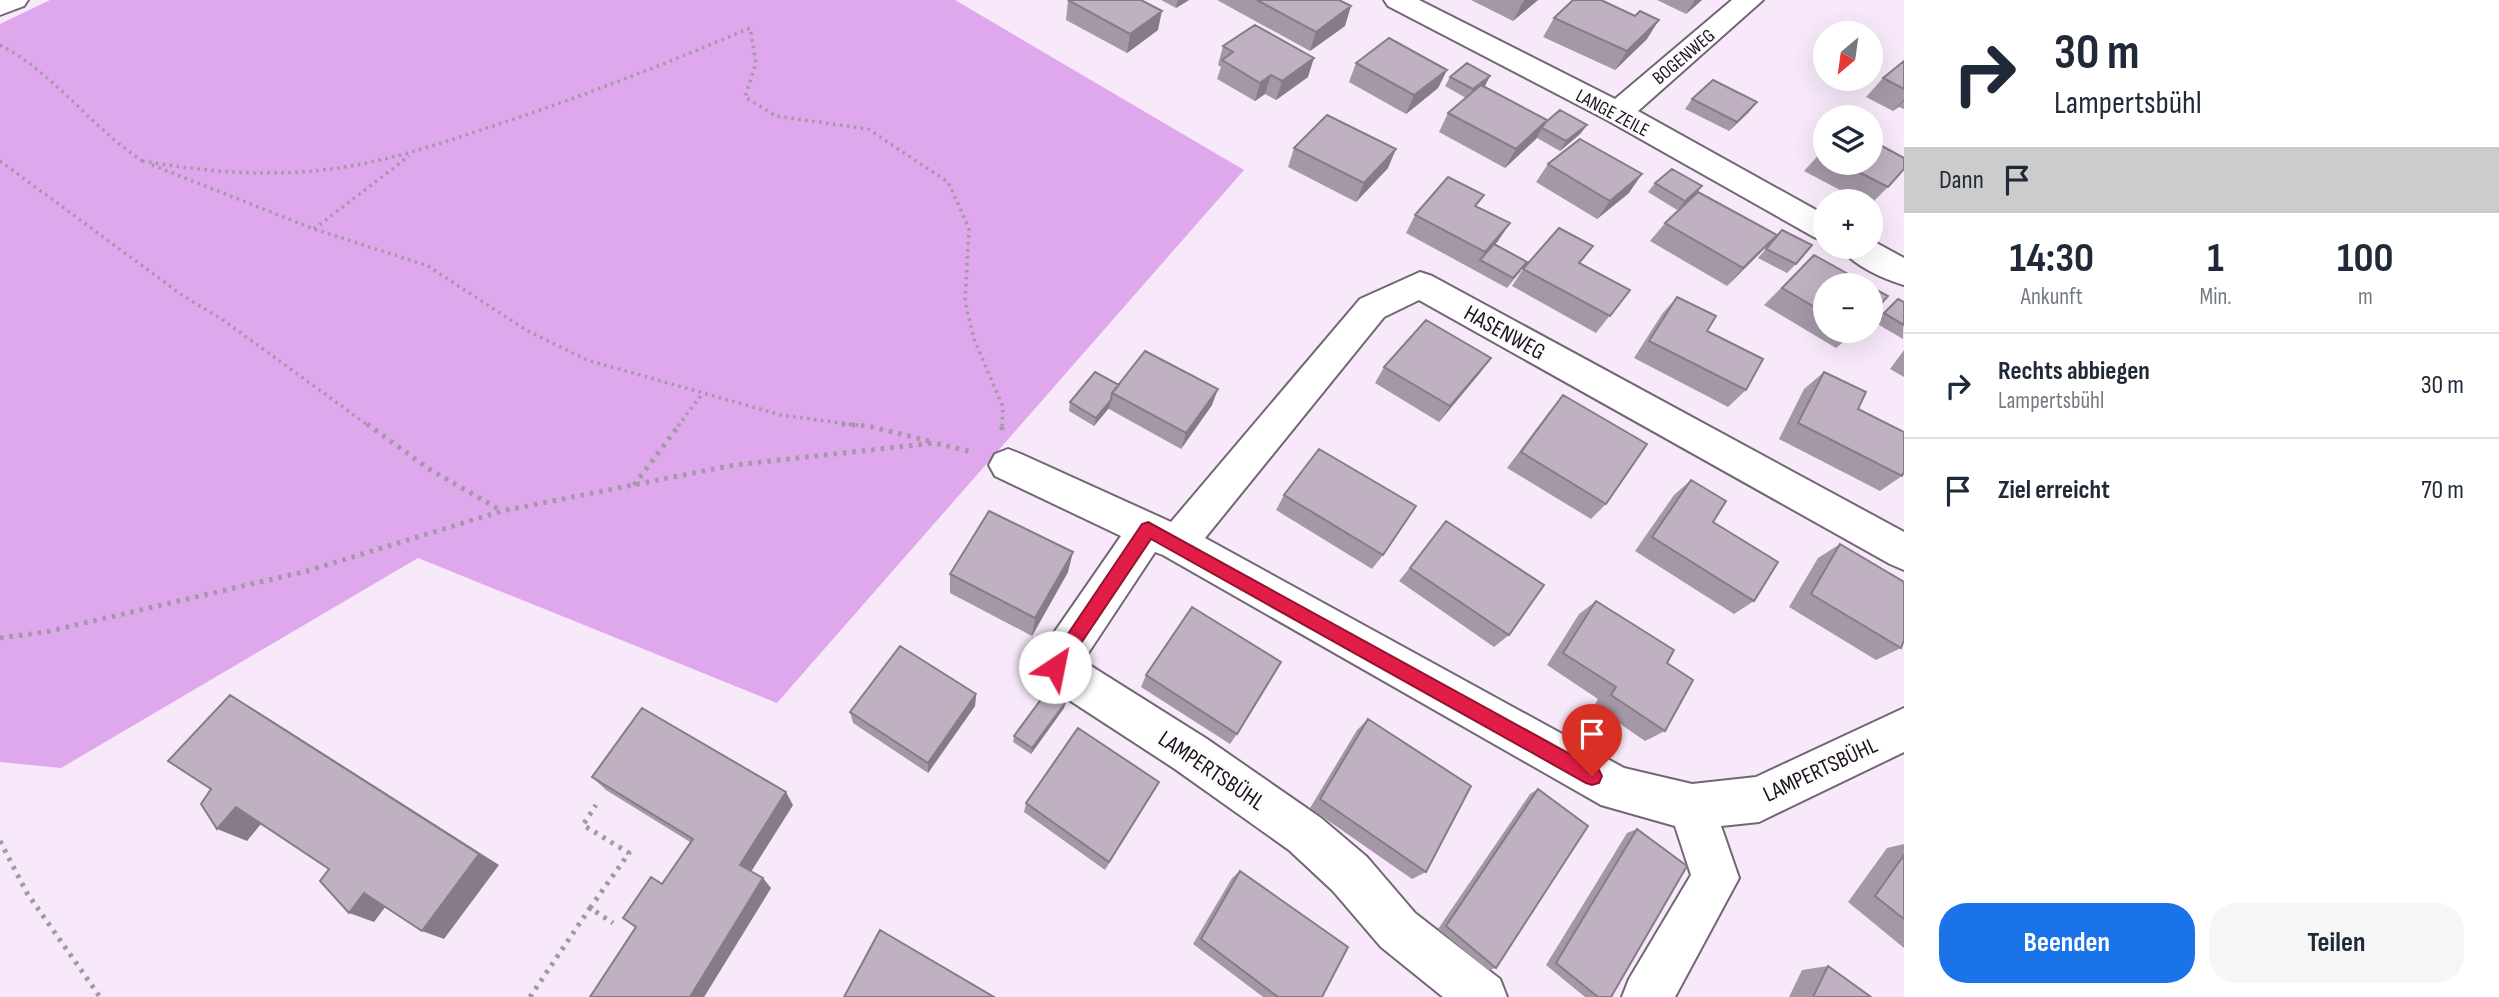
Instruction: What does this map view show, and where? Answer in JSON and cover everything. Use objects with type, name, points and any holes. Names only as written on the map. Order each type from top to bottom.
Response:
[{"type":"street","points":[[0,7],[14,0]]},
{"type":"street","name":"LANGE ZEILE","points":[[1398,0],[1618,113],[1813,222]]},
{"type":"street","name":"BOGENWEG","points":[[1618,113],[1749,0]]},
{"type":"street","points":[[1879,259],[1904,273]]},
{"type":"street","name":"HASENWEG","points":[[1163,536],[1372,308],[1420,285],[1904,552]]},
{"type":"street","name":"LAMPERTSBÜHL","points":[[1002,462],[1163,536],[1616,789],[1692,807],[1759,799],[1904,729]]},
{"type":"street","name":"LAMPERTSBÜHL","points":[[1163,536],[1055,667],[1191,754],[1304,834],[1350,874],[1398,930],[1482,997]]},
{"type":"street","points":[[1647,997],[1716,878],[1692,807]]},
{"type":"path","points":[[0,45],[15,51],[38,67],[97,129],[142,161],[314,229],[428,267],[526,330],[587,360],[781,415],[868,426],[1002,462],[1003,407],[971,326],[965,300],[969,228],[948,182],[868,129],[776,116],[745,97],[757,75],[756,50],[750,27],[666,64],[575,99],[412,153],[347,167],[260,174],[197,171],[142,161]]},
{"type":"path","points":[[314,229],[412,153]]},
{"type":"path","points":[[0,162],[38,187],[182,295],[223,320],[429,469],[502,511]]},
{"type":"path","points":[[634,485],[702,394]]},
{"type":"path","points":[[0,638],[46,632],[306,571],[502,511],[734,466],[934,443]]},
{"type":"path","points":[[530,997],[629,853],[583,825],[596,805]]},
{"type":"path","points":[[0,841],[27,892],[100,997]]},
{"type":"path","points":[[590,908],[613,923]]},
{"type":"shaded area","points":[[50,0],[955,0],[1244,170],[777,703],[418,558],[61,768],[0,762],[0,24]]},
{"type":"building","points":[[1068,0],[1141,0],[1162,11],[1130,34]]},
{"type":"building","points":[[1257,0],[1339,0],[1351,6],[1316,32]]},
{"type":"building","points":[[1573,0],[1601,0],[1635,16],[1640,11],[1659,20],[1627,51],[1554,18]]},
{"type":"building","points":[[1255,25],[1314,58],[1282,81],[1271,75],[1260,83],[1222,60],[1233,52],[1223,46]]},
{"type":"building","points":[[1389,38],[1447,70],[1414,95],[1356,63]]},
{"type":"building","points":[[1904,61],[1904,89],[1883,78]]},
{"type":"building","points":[[1467,63],[1490,76],[1473,89],[1450,77]]},
{"type":"building","points":[[1713,80],[1757,102],[1737,122],[1692,99]]},
{"type":"building","points":[[1481,85],[1547,120],[1516,149],[1448,113]]},
{"type":"building","points":[[1560,110],[1587,125],[1566,141],[1542,128]]},
{"type":"building","points":[[1327,115],[1396,149],[1364,183],[1294,148]]},
{"type":"building","points":[[1580,139],[1642,174],[1610,201],[1548,164]]},
{"type":"building","points":[[1883,147],[1904,158],[1904,169],[1888,187],[1864,175],[1883,175]]},
{"type":"building","points":[[1672,169],[1702,186],[1685,201],[1655,183]]},
{"type":"building","points":[[1448,177],[1484,195],[1475,206],[1510,223],[1485,252],[1415,215]]},
{"type":"building","points":[[1698,192],[1777,235],[1743,268],[1665,223]]},
{"type":"building","points":[[1559,228],[1593,246],[1579,263],[1630,290],[1610,316],[1523,269]]},
{"type":"building","points":[[1782,230],[1812,245],[1796,264],[1766,249]]},
{"type":"building","points":[[1494,244],[1527,262],[1513,278],[1480,260]]},
{"type":"building","points":[[1813,256],[1813,259],[1821,259],[1846,273],[1813,273],[1813,306],[1782,288]]},
{"type":"building","points":[[1677,297],[1716,316],[1707,331],[1763,359],[1746,390],[1649,341]]},
{"type":"building","points":[[1898,299],[1904,302],[1904,325],[1884,313]]},
{"type":"building","points":[[1426,320],[1491,358],[1450,406],[1384,367]]},
{"type":"building","points":[[1145,351],[1218,389],[1186,433],[1112,393]]},
{"type":"building","points":[[1095,372],[1119,385],[1096,418],[1070,402]]},
{"type":"building","points":[[1824,372],[1866,392],[1858,409],[1904,432],[1902,476],[1798,423]]},
{"type":"building","points":[[1563,395],[1647,444],[1606,504],[1521,452]]},
{"type":"building","points":[[1319,449],[1416,506],[1383,555],[1284,495]]},
{"type":"building","points":[[1691,480],[1726,501],[1713,522],[1778,562],[1754,601],[1652,537]]},
{"type":"building","points":[[989,511],[1073,552],[1035,618],[950,574]]},
{"type":"building","points":[[1446,521],[1544,585],[1509,635],[1410,568]]},
{"type":"building","points":[[1840,544],[1904,582],[1904,640],[1901,648],[1811,594]]},
{"type":"building","points":[[1596,601],[1674,650],[1667,663],[1693,680],[1665,731],[1611,695],[1616,687],[1563,653]]},
{"type":"building","points":[[1192,607],[1281,662],[1237,734],[1146,675]]},
{"type":"building","points":[[900,646],[976,694],[928,763],[850,712]]},
{"type":"building","points":[[1048,690],[1065,703],[1032,748],[1014,736]]},
{"type":"building","points":[[230,695],[479,854],[422,931],[364,893],[349,913],[320,881],[329,869],[236,807],[217,829],[201,804],[211,789],[168,761]]},
{"type":"building","points":[[642,708],[786,792],[740,865],[763,878],[690,997],[590,997],[636,927],[623,918],[651,877],[662,884],[693,839],[592,777]]},
{"type":"building","points":[[1368,719],[1471,786],[1426,872],[1320,799]]},
{"type":"building","points":[[1078,728],[1159,782],[1109,862],[1026,803]]},
{"type":"building","points":[[1538,789],[1588,826],[1496,968],[1446,926]]},
{"type":"building","points":[[1637,829],[1687,866],[1611,997],[1598,997],[1556,963]]},
{"type":"building","points":[[1904,855],[1904,919],[1875,896]]},
{"type":"building","points":[[1240,871],[1348,947],[1322,997],[1278,997],[1201,939]]},
{"type":"building","points":[[880,930],[994,997],[844,997]]},
{"type":"building","points":[[1828,966],[1871,997],[1813,997]]},
{"type":"route","points":[[1055,667],[1148,529],[1178,543],[1592,776]]}]
